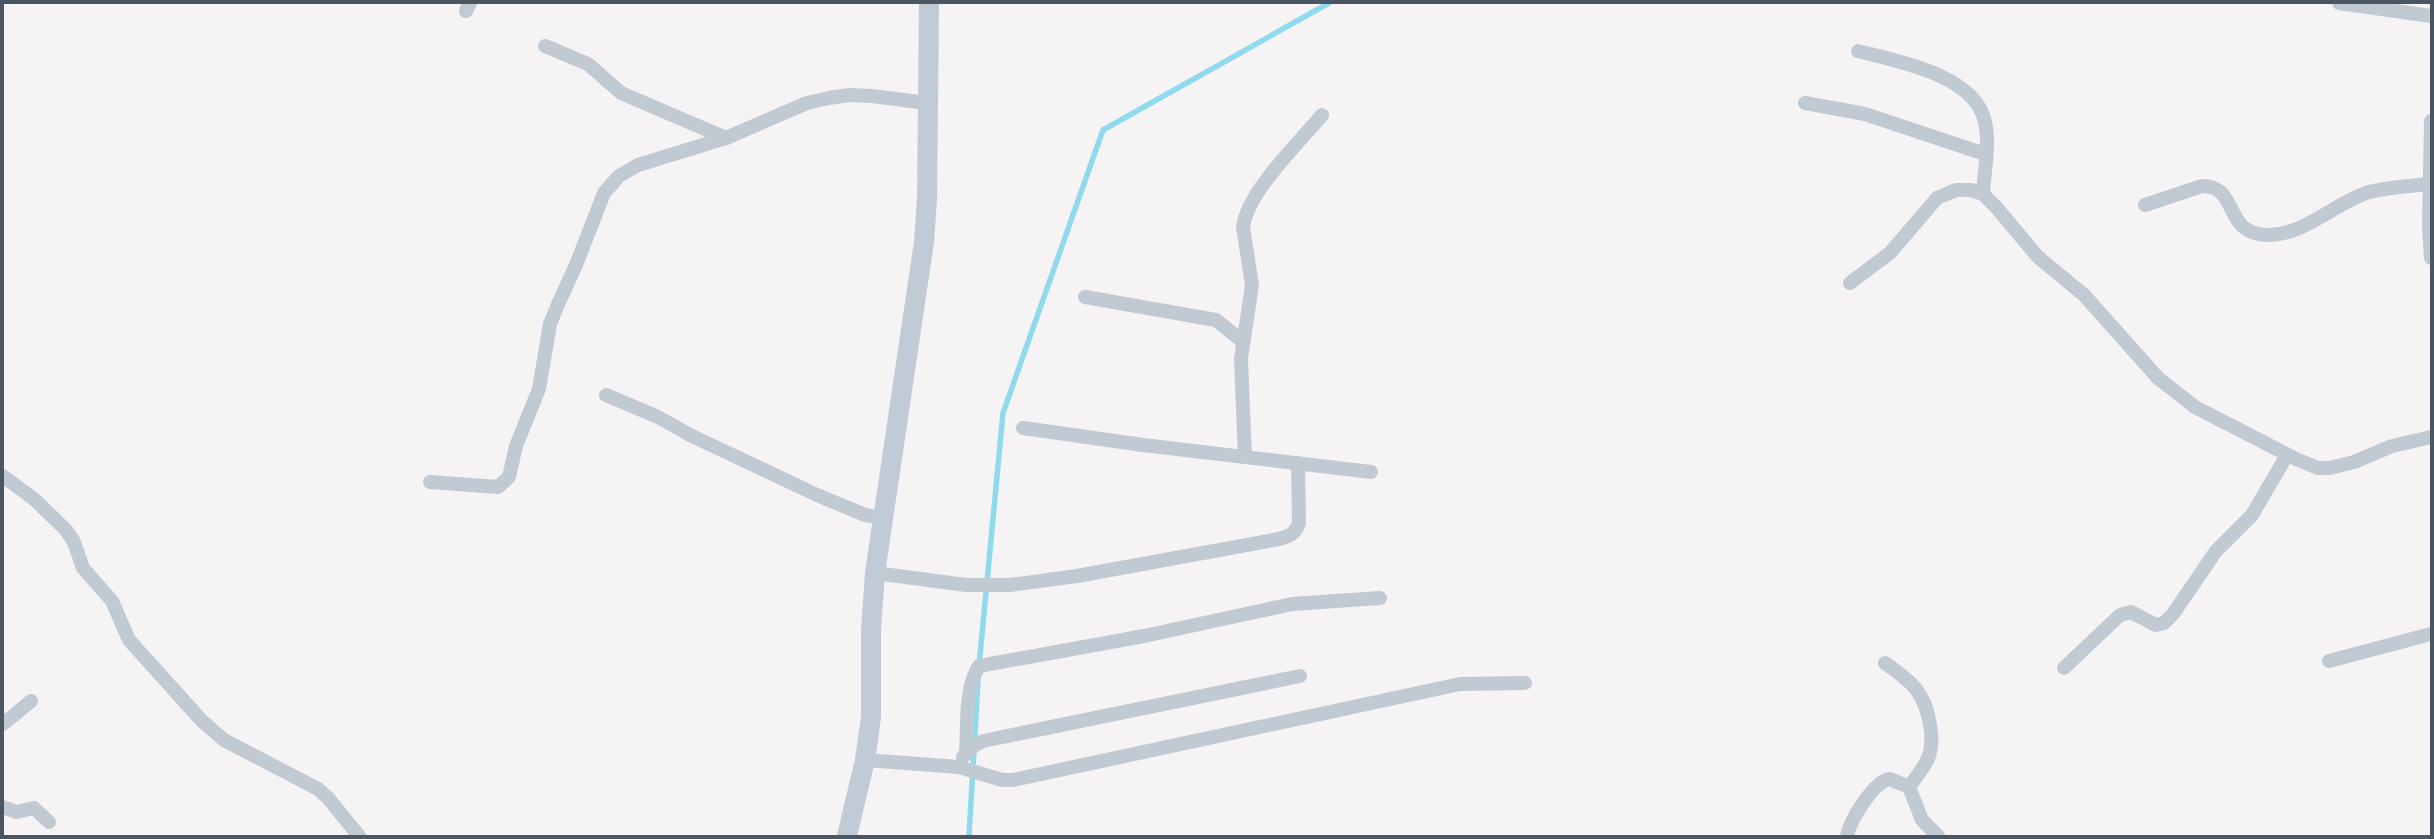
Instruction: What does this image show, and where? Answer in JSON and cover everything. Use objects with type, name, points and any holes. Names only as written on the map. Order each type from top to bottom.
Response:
[{"type":"street","points":[[847,836],[865,760],[871,716],[871,630],[875,573],[924,242],[927,200],[929,3]]},
{"type":"street","points":[[2339,3],[2431,16]]},
{"type":"street","points":[[545,46],[588,64],[621,93],[726,138]]},
{"type":"street","points":[[1858,51],[1908,64],[1938,75],[1974,100],[1984,119],[1985,154],[1983,194]]},
{"type":"street","points":[[430,482],[498,487],[509,477],[516,446],[539,389],[550,324],[576,265],[604,193],[612,183],[627,170],[638,165],[726,138],[807,103],[829,98],[864,96],[927,103]]},
{"type":"street","points":[[1805,103],[1865,114],[1985,154]]},
{"type":"street","points":[[1245,457],[1241,378],[1242,341],[1252,285],[1243,227],[1247,209],[1254,196],[1322,115]]},
{"type":"street","points":[[2431,121],[2431,258]]},
{"type":"street","points":[[2145,205],[2202,186],[2210,186],[2226,197],[2238,224],[2244,229],[2267,235],[2303,226],[2370,192],[2430,184]]},
{"type":"street","points":[[1850,283],[1890,253],[1937,198],[1956,190],[1971,190],[1983,194],[2038,257],[2097,307],[2158,378],[2195,407],[2308,465],[2330,468],[2354,462],[2392,446],[2431,437]]},
{"type":"street","points":[[1085,297],[1216,320],[1242,341]]},
{"type":"street","points":[[606,395],[658,416],[690,435],[816,495],[864,515],[883,518]]},
{"type":"street","points":[[1023,428],[1371,472]]},
{"type":"street","points":[[2064,668],[2120,615],[2131,612],[2156,625],[2164,623],[2181,603],[2216,551],[2252,515],[2287,455]]},
{"type":"street","points":[[875,573],[966,585],[994,586],[1077,576],[1290,536],[1296,531],[1299,524],[1298,463]]},
{"type":"street","points":[[3,476],[40,504],[66,530],[74,542],[83,568],[112,601],[129,640],[202,721],[224,740],[318,789],[328,798],[359,836]]},
{"type":"street","points":[[966,754],[970,690],[972,679],[979,666],[1144,636],[1292,604],[1380,598]]},
{"type":"street","points":[[2329,662],[2431,634]]},
{"type":"street","points":[[1886,664],[1914,686],[1922,696],[1929,716],[1931,741],[1929,756],[1909,787]]},
{"type":"street","points":[[954,766],[975,745],[983,740],[1300,676]]},
{"type":"street","points":[[865,760],[954,766],[973,770],[1002,780],[1013,780],[1460,684],[1525,683]]},
{"type":"street","points":[[3,724],[31,702]]},
{"type":"street","points":[[1847,836],[1856,816],[1872,792],[1881,782],[1890,778],[1909,787],[1922,820],[1938,836]]},
{"type":"street","points":[[3,807],[16,812],[34,808],[49,822]]},
{"type":"waterway","points":[[979,666],[1003,413],[1103,130],[1329,3]]},
{"type":"waterway","points":[[969,836],[978,681]]}]
